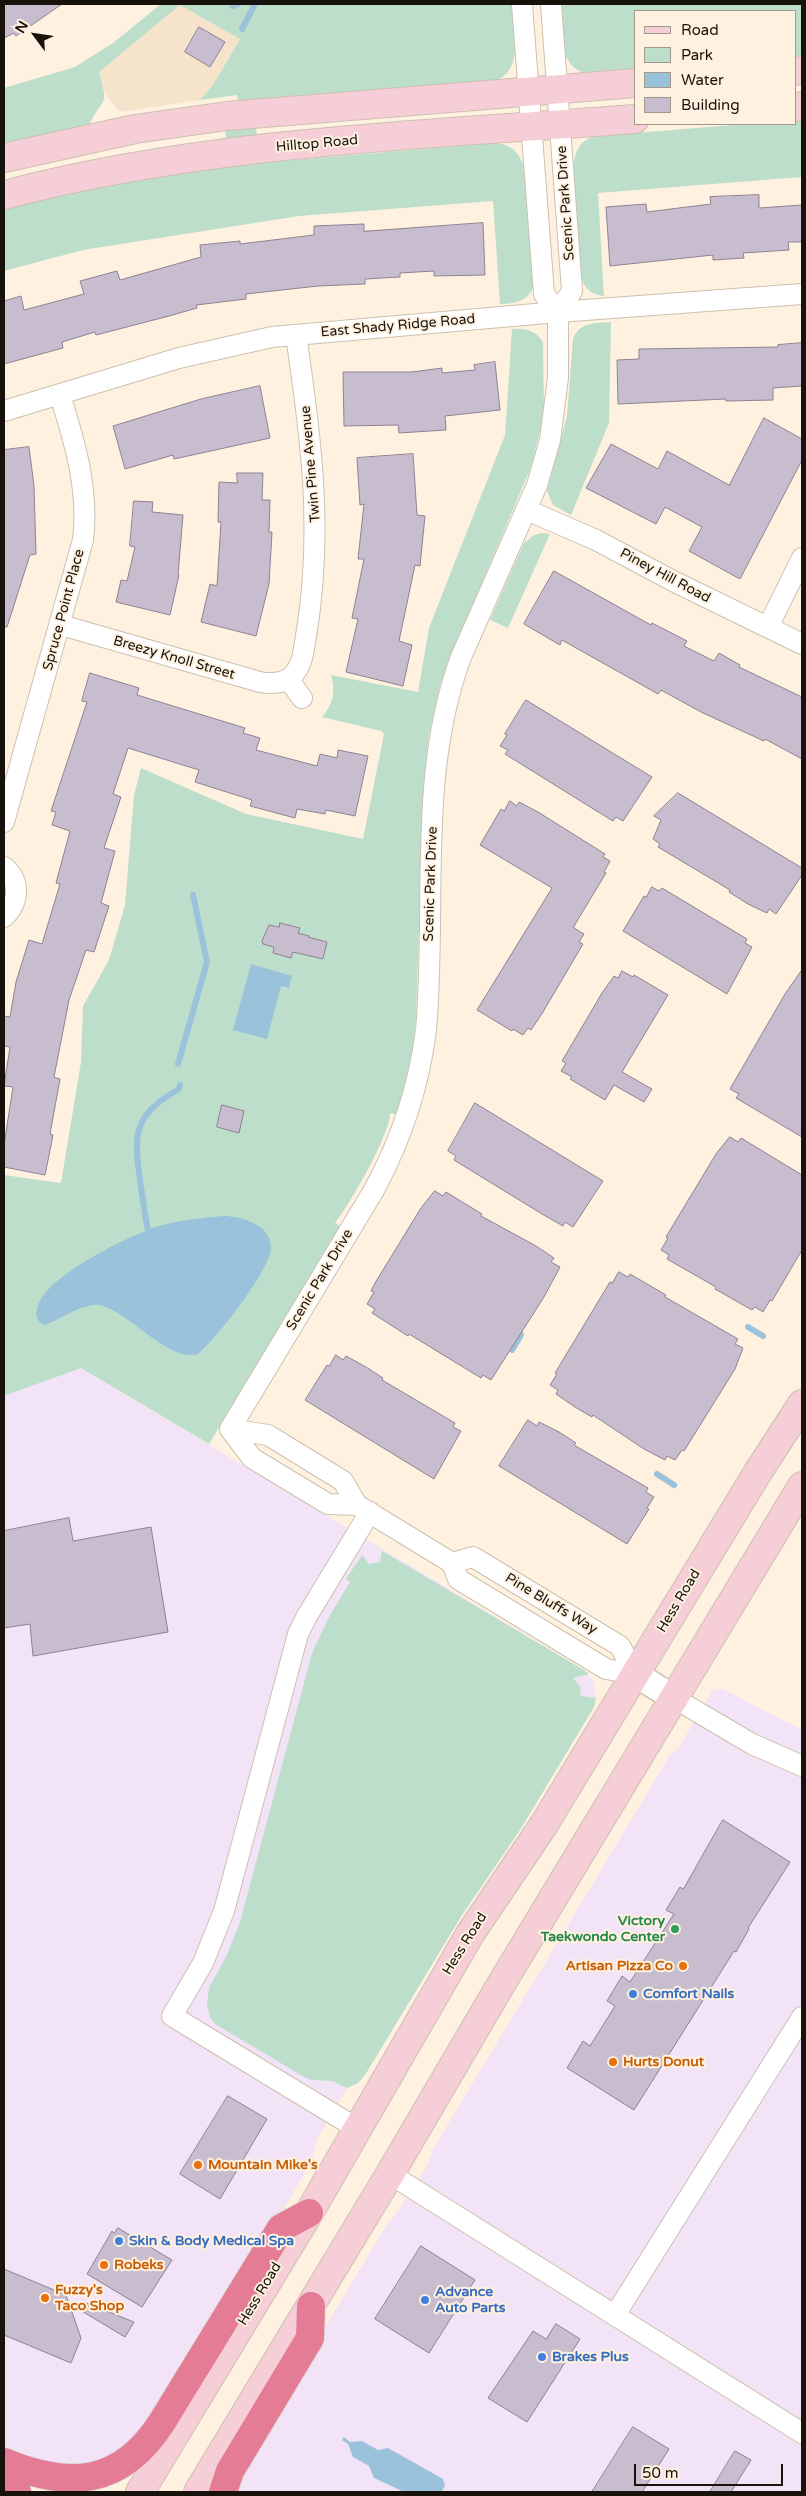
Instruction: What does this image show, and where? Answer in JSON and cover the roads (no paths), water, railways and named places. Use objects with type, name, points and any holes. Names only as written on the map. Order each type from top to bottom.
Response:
[{"type":"highway","points":[[4,2462],[35,2475],[70,2479],[87,2478],[113,2469],[139,2451],[162,2422],[281,2228],[309,2212]]},
{"type":"highway","points":[[223,2492],[230,2471],[310,2338],[311,2306]]},
{"type":"highway","points":[[4,2487],[17,2492]]},
{"type":"main road","points":[[4,158],[112,133],[209,118],[634,83]]},
{"type":"main road","name":"Hilltop Road","points":[[4,195],[100,173],[225,153],[634,119]]},
{"type":"main road","name":"Hess Road","points":[[140,2492],[309,2212],[466,1942],[536,1838],[758,1472],[802,1404]]},
{"type":"main road","points":[[198,2492],[390,2174],[500,1986],[802,1486]]},
{"type":"street","name":"Scenic Park Drive","points":[[522,4],[544,294],[558,312]]},
{"type":"street","name":"Scenic Park Drive","points":[[230,1429],[374,1190],[390,1160],[407,1117],[422,1063],[427,1019],[434,799],[439,738],[448,696],[461,657],[526,510],[544,463],[554,420],[558,378],[558,312],[572,291],[551,4]]},
{"type":"street","name":"East Shady Ridge Road","points":[[4,410],[60,395],[198,352],[249,341],[296,335],[558,312],[802,294]]},
{"type":"street","name":"Twin Pine Avenue","points":[[288,679],[297,670],[303,656],[312,591],[316,537],[313,460],[296,335]]},
{"type":"street","name":"Spruce Point Place","points":[[4,822],[80,555],[85,509],[80,462],[60,395]]},
{"type":"street","name":"Piney Hill Road","points":[[526,510],[596,540],[675,582],[802,644]]},
{"type":"street","points":[[768,627],[802,558]]},
{"type":"street","name":"Breezy Knoll Street","points":[[60,625],[260,682],[274,683],[288,679]]},
{"type":"street","points":[[288,679],[302,698]]},
{"type":"street","points":[[4,867],[14,880],[16,892],[12,909],[4,918]]},
{"type":"street","points":[[230,1429],[268,1435],[344,1480],[363,1509],[298,1634],[222,1918],[204,1963],[172,2016],[358,2129]]},
{"type":"street","name":"Pine Bluffs Way","points":[[230,1429],[252,1458],[328,1504],[363,1509],[452,1563],[458,1579],[606,1669],[635,1674],[752,1744],[802,1766]]},
{"type":"street","name":"Pine Bluffs Way","points":[[452,1563],[473,1557],[588,1626],[620,1646],[635,1674]]},
{"type":"street","points":[[615,2316],[802,2017]]},
{"type":"street","points":[[390,2174],[802,2433]]},
{"type":"water","points":[[251,964],[292,976],[289,988],[281,986],[267,1039],[233,1030]]},
{"type":"water","points":[[223,1216],[246,1220],[260,1227],[266,1232],[271,1247],[269,1258],[253,1287],[229,1320],[198,1354],[186,1355],[173,1350],[106,1307],[88,1306],[44,1325],[38,1319],[36,1314],[38,1306],[44,1294],[56,1282],[110,1247],[159,1226]]},
{"type":"water","points":[[344,2437],[350,2442],[362,2441],[378,2450],[388,2448],[443,2479],[445,2486],[441,2492],[404,2492],[374,2478],[369,2466],[353,2457],[348,2444],[342,2440]]},
{"type":"waterway","points":[[233,6],[238,4]]},
{"type":"waterway","points":[[242,29],[255,4]]},
{"type":"waterway","points":[[178,1064],[207,962],[193,895]]},
{"type":"waterway","points":[[150,1238],[137,1155],[139,1130],[151,1109],[179,1089],[180,1085]]},
{"type":"waterway","points":[[512,1350],[521,1335],[518,1327]]},
{"type":"waterway","points":[[748,1327],[763,1336]]},
{"type":"waterway","points":[[657,1474],[674,1485]]},
{"type":"place","name":"Victory Taekwondo Center","points":[[675,1929]]},
{"type":"place","name":"Artisan Pizza Co","points":[[683,1966]]},
{"type":"place","name":"Comfort Nails","points":[[633,1994]]},
{"type":"place","name":"Hurts Donut","points":[[613,2062]]},
{"type":"place","name":"Mountain Mike's","points":[[198,2165]]},
{"type":"place","name":"Skin & Body Medical Spa","points":[[119,2241]]},
{"type":"place","name":"Robeks","points":[[104,2265]]},
{"type":"place","name":"Fuzzy's Taco Shop","points":[[45,2298]]},
{"type":"place","name":"Advance Auto Parts","points":[[425,2300]]},
{"type":"place","name":"Brakes Plus","points":[[542,2357]]}]
